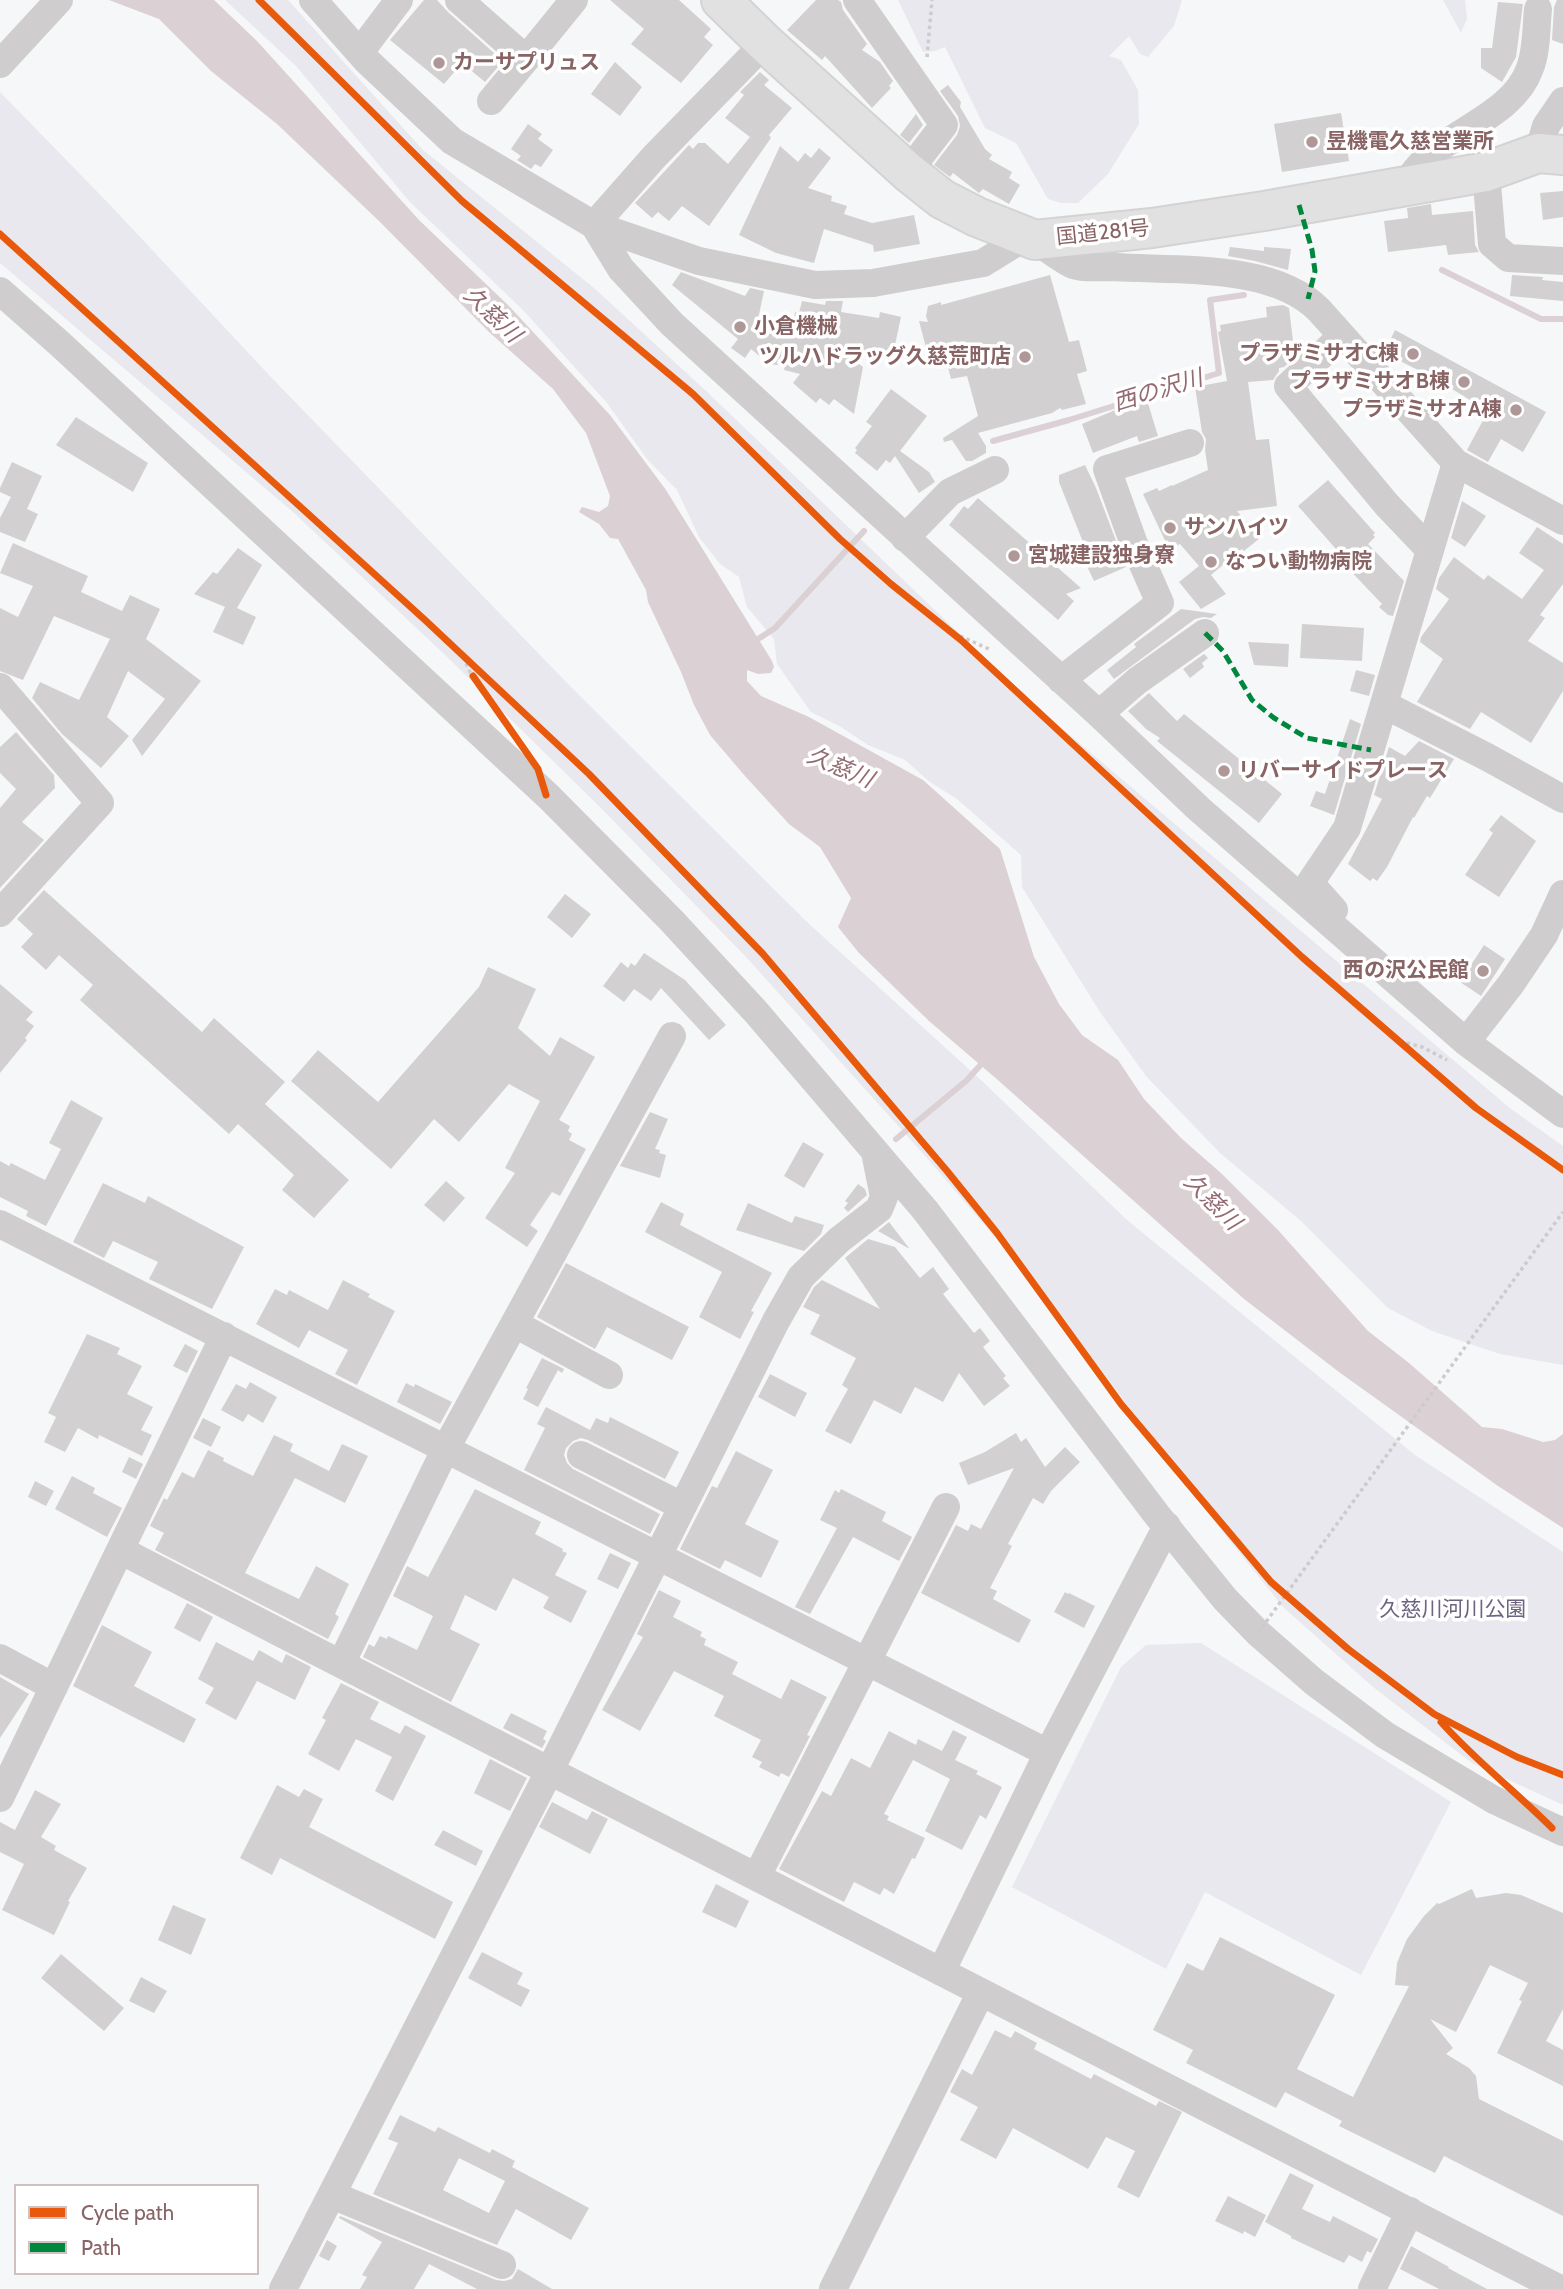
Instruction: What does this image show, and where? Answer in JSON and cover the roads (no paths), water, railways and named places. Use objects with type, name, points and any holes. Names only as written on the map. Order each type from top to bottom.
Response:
[{"type":"highway","name":"国道281号","points":[[721,0],[908,172],[942,199],[1030,238],[1164,226],[1486,172],[1550,154]]},
{"type":"street","points":[[0,64],[59,0]]},
{"type":"street","points":[[313,0],[360,52],[452,141],[594,225],[699,261],[815,285],[873,283],[983,263],[1030,238],[1073,265],[1201,269],[1270,282],[1298,292],[1308,299],[1456,463],[1563,521]]},
{"type":"street","points":[[360,52],[399,0]]},
{"type":"street","points":[[459,0],[526,59]]},
{"type":"street","points":[[492,101],[574,0]]},
{"type":"street","points":[[856,0],[944,125],[908,172]]},
{"type":"street","points":[[1406,186],[1412,172],[1436,151],[1518,91],[1530,69],[1538,9]]},
{"type":"street","points":[[594,225],[654,158],[765,43]]},
{"type":"street","points":[[1550,154],[1546,126],[1562,103]]},
{"type":"street","points":[[1486,172],[1492,244],[1508,258],[1563,261]]},
{"type":"street","points":[[594,225],[621,269],[672,324],[1209,818],[1466,1042],[1563,1114]]},
{"type":"street","points":[[0,291],[549,797],[671,920],[737,991],[925,1210],[1167,1526],[1225,1599],[1258,1633],[1314,1682],[1385,1735],[1494,1800],[1563,1832]]},
{"type":"street","points":[[1342,336],[1288,386],[1387,505],[1429,549]]},
{"type":"street","points":[[1061,680],[1160,603],[1134,544],[1107,470],[1190,443]]},
{"type":"street","points":[[1393,976],[1310,883],[1348,828],[1456,463]]},
{"type":"street","points":[[905,538],[950,492],[995,470]]},
{"type":"street","points":[[1099,714],[1137,681],[1205,633]]},
{"type":"street","points":[[0,687],[100,803],[0,913]]},
{"type":"street","points":[[1385,705],[1563,799]]},
{"type":"street","points":[[1466,1042],[1511,984],[1544,935],[1563,894]]},
{"type":"street","points":[[341,1664],[445,1450],[672,1036]]},
{"type":"street","points":[[283,2289],[549,1772],[776,1321],[801,1277],[839,1240],[879,1209],[884,1197],[874,1150]]},
{"type":"street","points":[[0,1224],[1048,1753]]},
{"type":"street","points":[[515,1324],[609,1374]]},
{"type":"street","points":[[0,1798],[7,1764],[54,1687],[224,1336]]},
{"type":"street","points":[[581,1455],[682,1506]]},
{"type":"street","points":[[757,1876],[946,1507]]},
{"type":"street","points":[[941,1972],[1048,1753],[1167,1526]]},
{"type":"street","points":[[120,1550],[1560,2289]]},
{"type":"street","points":[[0,1658],[54,1687]]},
{"type":"street","points":[[834,2289],[981,1992]]},
{"type":"street","points":[[332,2195],[502,2265]]},
{"type":"street","points":[[1372,2289],[1410,2211]]},
{"type":"water","name":"久慈川","points":[[109,0],[214,0],[257,41],[419,220],[509,306],[610,415],[666,490],[772,661],[774,667],[771,673],[758,674],[747,670],[747,681],[761,696],[809,717],[923,780],[1000,849],[1034,957],[1059,1004],[1082,1035],[1118,1060],[1144,1099],[1278,1230],[1368,1331],[1482,1427],[1502,1429],[1543,1442],[1555,1440],[1563,1434],[1563,1528],[1498,1486],[1339,1372],[1244,1299],[929,1021],[859,953],[838,927],[851,898],[820,847],[789,824],[710,735],[648,602],[646,590],[618,539],[610,538],[599,524],[579,512],[582,507],[599,512],[608,506],[610,496],[586,433],[553,389],[489,332],[379,221],[277,124],[211,71],[159,19]]},
{"type":"waterway","name":"西の沢川","points":[[1442,270],[1541,319],[1563,319]]},
{"type":"waterway","name":"西の沢川","points":[[993,441],[1219,373],[1210,300],[1244,295]]},
{"type":"waterway","name":"西の沢川","points":[[755,641],[775,628],[864,531]]},
{"type":"waterway","points":[[896,1139],[966,1081],[986,1059]]},
{"type":"place","name":"カーサプリュス","points":[[439,63]]},
{"type":"place","name":"昱機電久慈営業所","points":[[1312,142]]},
{"type":"place","name":"小倉機械","points":[[740,327]]},
{"type":"place","name":"プラザミサオC棟","points":[[1413,354]]},
{"type":"place","name":"ツルハドラッグ久慈荒町店","points":[[1025,357]]},
{"type":"place","name":"プラザミサオB棟","points":[[1464,382]]},
{"type":"place","name":"プラザミサオA棟","points":[[1516,410]]},
{"type":"place","name":"サンハイツ","points":[[1170,528]]},
{"type":"place","name":"宮城建設独身寮","points":[[1014,556]]},
{"type":"place","name":"なつい動物病院","points":[[1211,562]]},
{"type":"place","name":"リバーサイドプレース","points":[[1224,771]]},
{"type":"place","name":"西の沢公民館","points":[[1483,971]]},
{"type":"park label","name":"久慈川河川公園","points":[[1453,1610]]}]
